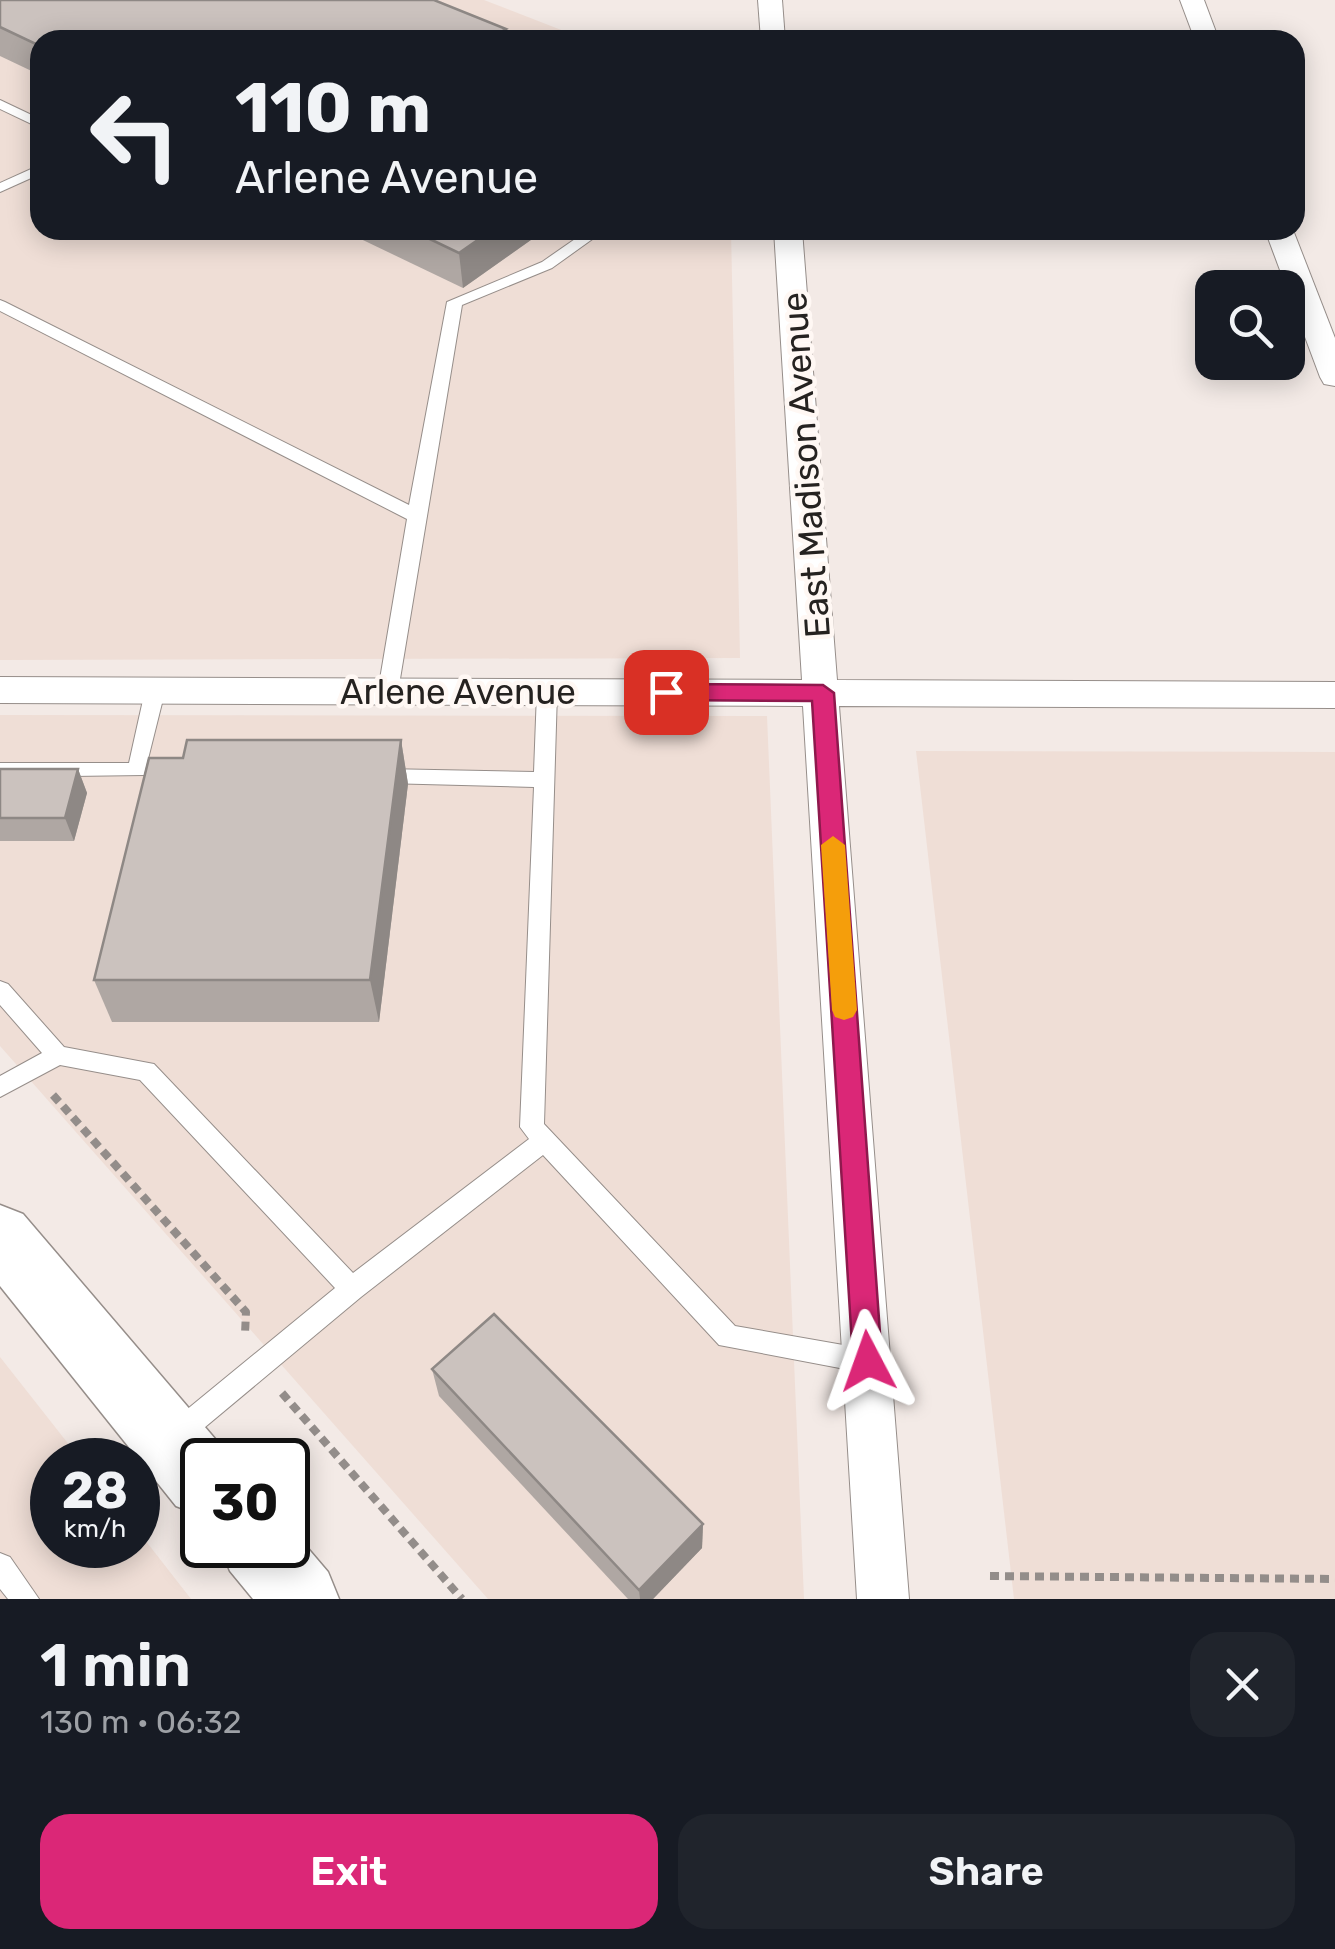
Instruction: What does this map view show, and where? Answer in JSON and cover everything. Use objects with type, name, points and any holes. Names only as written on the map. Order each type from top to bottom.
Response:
[{"type":"main road","points":[[0,1235],[180,1453]]},
{"type":"main road","points":[[275,1568],[301,1599]]},
{"type":"street","points":[[770,0],[772,30]]},
{"type":"street","points":[[1192,0],[1203,30]]},
{"type":"street","name":"East Madison Avenue","points":[[789,240],[883,1599]]},
{"type":"street","points":[[1283,240],[1335,377]]},
{"type":"street","name":"Arlene Avenue","points":[[0,690],[1335,694]]},
{"type":"lane","points":[[0,104],[30,119]]},
{"type":"lane","points":[[0,188],[30,174]]},
{"type":"lane","points":[[388,692],[454,302],[547,265],[583,240]]},
{"type":"lane","points":[[0,305],[416,516]]},
{"type":"lane","points":[[0,770],[146,770],[155,690]]},
{"type":"lane","points":[[546,692],[532,1127],[728,1336],[868,1361]]},
{"type":"lane","points":[[369,776],[544,780]]},
{"type":"lane","points":[[0,990],[58,1055],[146,1071],[352,1290]]},
{"type":"lane","points":[[0,1087],[58,1055]]},
{"type":"lane","points":[[203,1438],[259,1366],[544,1141]]},
{"type":"lane","points":[[0,1566],[18,1596]]},
{"type":"path","points":[[31,1070],[246,1312],[245,1349],[462,1599]]},
{"type":"path","points":[[990,1576],[1335,1578]]},
{"type":"shaded area","points":[[0,0],[484,0],[561,30],[30,30],[30,240],[731,240],[740,658],[0,660]]},
{"type":"shaded area","points":[[0,715],[767,716],[804,1599],[488,1599],[0,1046]]},
{"type":"shaded area","points":[[916,751],[1335,752],[1335,1599],[1014,1599]]},
{"type":"shaded area","points":[[0,1357],[64,1438],[30,1438],[30,1568],[160,1568],[160,1559],[191,1599],[0,1599]]},
{"type":"building","points":[[0,0],[434,0],[506,29],[30,30],[30,41],[0,27]]},
{"type":"building","points":[[432,240],[478,240],[459,253]]},
{"type":"building","points":[[187,740],[401,740],[370,980],[94,980],[149,758],[183,758]]},
{"type":"building","points":[[0,769],[78,769],[65,818],[0,818]]},
{"type":"building","points":[[494,1314],[703,1524],[639,1590],[432,1369]]},
{"type":"slow traffic","points":[[833,845],[844,1010]]},
{"type":"route","points":[[666,692],[823,693],[868,1361]]}]
